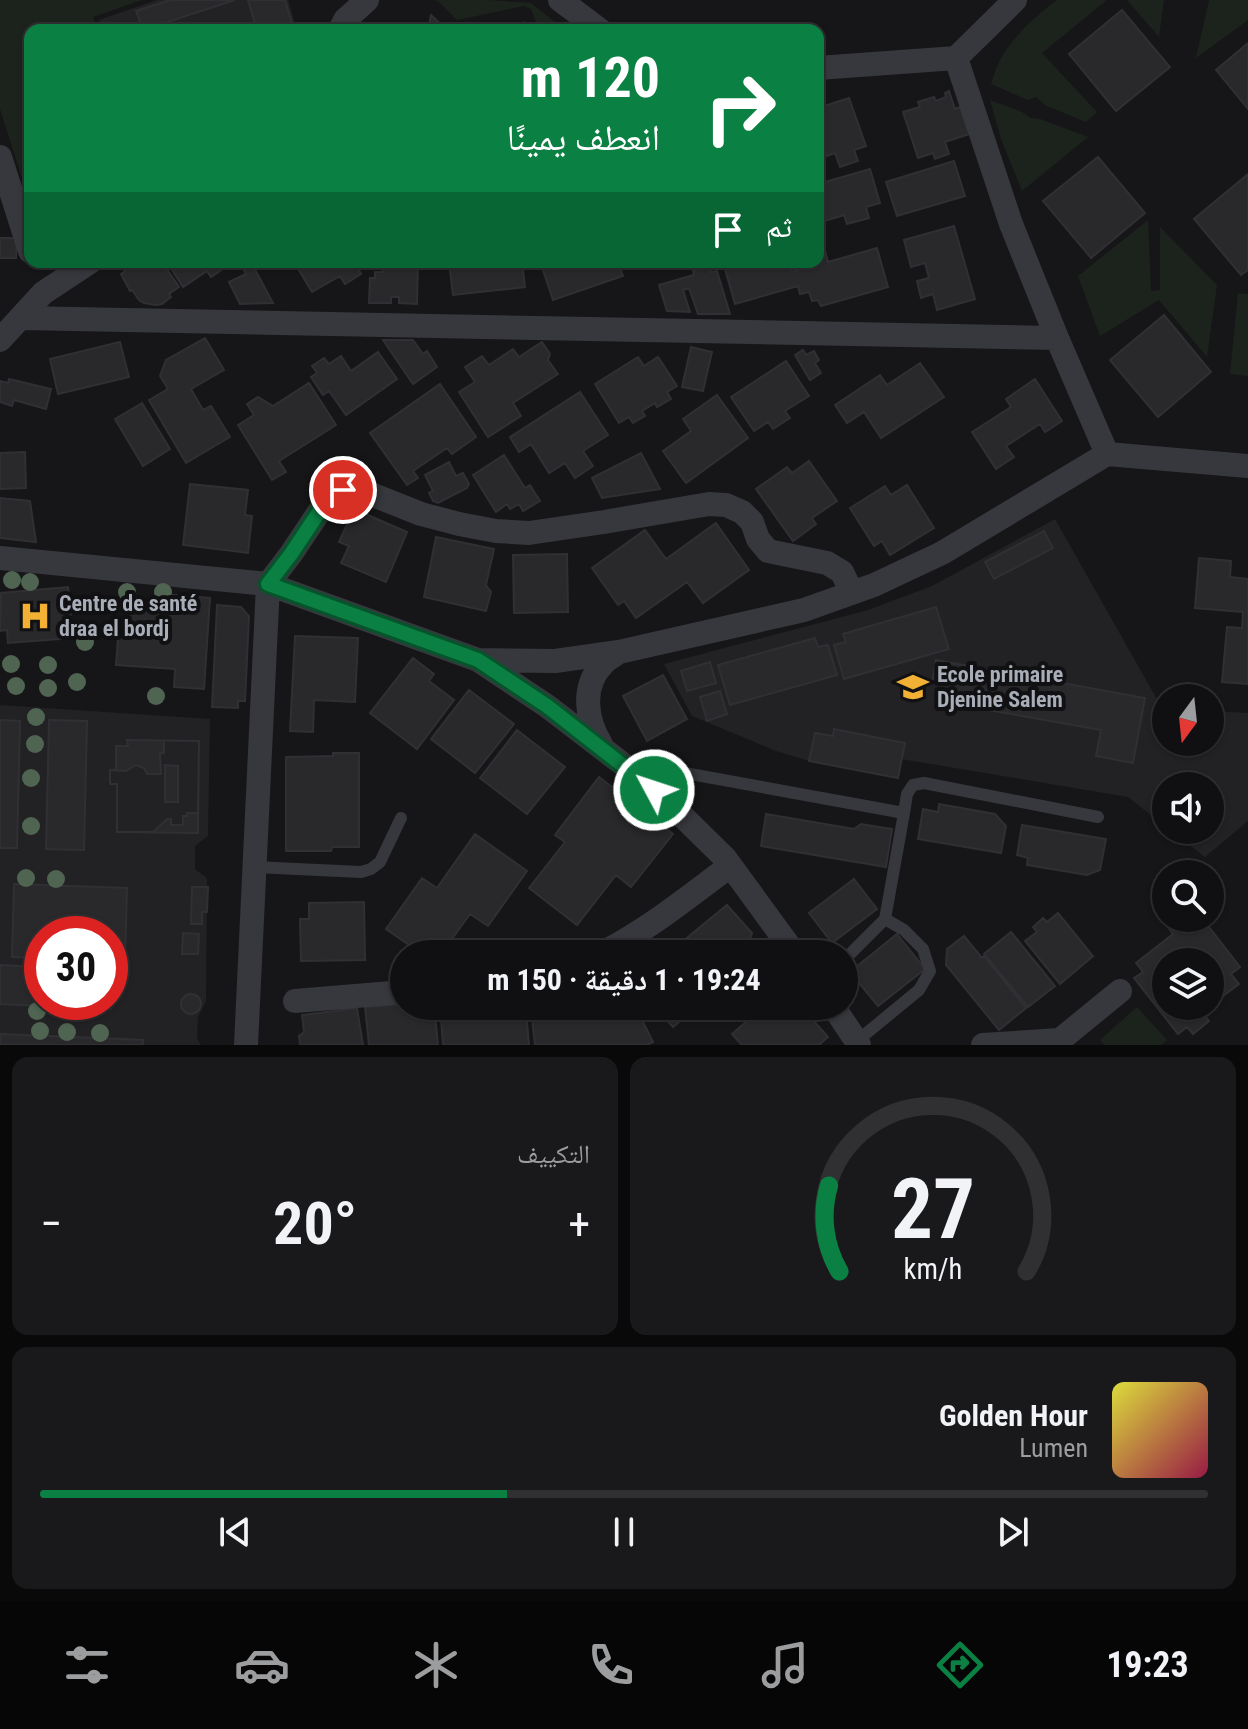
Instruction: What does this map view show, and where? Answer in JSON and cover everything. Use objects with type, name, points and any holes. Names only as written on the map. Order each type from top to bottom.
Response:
[{"type":"street","points":[[343,24],[367,0]]},
{"type":"street","points":[[560,0],[592,24]]},
{"type":"street","points":[[824,68],[956,58],[1015,0]]},
{"type":"street","points":[[956,58],[1011,224],[1107,454]]},
{"type":"street","points":[[0,157],[24,232]]},
{"type":"street","points":[[36,268],[43,293]]},
{"type":"street","points":[[0,340],[43,293],[81,268]]},
{"type":"street","points":[[21,318],[1057,338]]},
{"type":"street","points":[[478,660],[555,661],[619,652],[804,610],[874,585],[942,553],[1107,454],[1248,466]]},
{"type":"street","points":[[246,1045],[268,584],[327,500],[343,490],[363,491],[421,514],[459,524],[529,533],[709,504],[726,505],[742,512],[752,522],[758,539],[768,551],[827,563],[842,572],[852,593]]},
{"type":"street","points":[[0,558],[268,584],[478,660],[547,706],[671,805],[730,866],[785,940]]},
{"type":"street","points":[[611,755],[590,724],[587,700],[602,664],[619,652]]},
{"type":"street","points":[[625,940],[730,866]]},
{"type":"street","points":[[983,1045],[1060,1040],[1120,991]]},
{"type":"street","points":[[295,1001],[390,993]]},
{"type":"street","points":[[842,1020],[858,1043]]},
{"type":"lane","points":[[611,755],[904,813]]},
{"type":"lane","points":[[858,946],[885,919],[907,794],[913,785],[924,783],[1098,817]]},
{"type":"lane","points":[[253,867],[361,872],[371,869],[380,862],[401,818]]},
{"type":"lane","points":[[858,1043],[919,990],[930,971],[923,949],[904,930],[885,919]]},
{"type":"shaded area","points":[[0,0],[142,0],[93,17],[95,24],[24,24],[24,184],[0,109]]},
{"type":"shaded area","points":[[157,0],[288,0],[295,24],[101,24],[99,20]]},
{"type":"shaded area","points":[[434,0],[531,3],[557,24],[537,24],[531,9],[524,6],[457,20]]},
{"type":"shaded area","points":[[1057,0],[1107,0],[1042,53],[1097,112],[1086,122],[1045,105],[1036,97],[1028,100],[991,84],[1011,44]]},
{"type":"shaded area","points":[[1127,0],[1164,0],[1159,37]]},
{"type":"shaded area","points":[[1209,0],[1248,0],[1248,20],[1196,58]]},
{"type":"shaded area","points":[[990,100],[1030,118],[1088,137],[1022,191],[1001,139]]},
{"type":"shaded area","points":[[1148,220],[1151,291],[1160,290],[1160,227],[1217,285],[1207,357],[1159,300],[1100,336],[1078,276]]},
{"type":"shaded area","points":[[1238,293],[1248,294],[1248,376],[1230,374]]},
{"type":"shaded area","name":"Ecole primaire Djenine Salem","points":[[1055,519],[1152,690],[1152,756],[1224,756],[1224,712],[1248,713],[1248,821],[1224,841],[1224,772],[1152,772],[1152,816],[1128,797],[901,759],[898,778],[809,761],[776,751],[692,716],[664,664],[868,610],[932,586]]},
{"type":"shaded area","points":[[0,705],[210,719],[208,836],[195,846],[195,869],[207,878],[206,1001],[198,1017],[197,1038],[201,1045],[0,1045]]},
{"type":"shaded area","name":"Ecole primaire Djenine Salem","points":[[1188,844],[1221,844],[1205,857]]},
{"type":"shaded area","points":[[1137,1007],[1167,1040],[1161,1045],[1104,1045],[1100,1040]]},
{"type":"building","points":[[170,0],[235,0],[164,24],[141,24],[136,11]]},
{"type":"building","points":[[248,0],[285,0],[292,24],[255,24]]},
{"type":"building","points":[[1122,10],[1170,67],[1116,111],[1069,54]]},
{"type":"building","points":[[431,15],[441,24],[429,24]]},
{"type":"building","points":[[1248,43],[1248,109],[1216,70]]},
{"type":"building","points":[[949,91],[955,109],[960,107],[969,134],[945,142],[949,154],[935,159],[933,153],[918,158],[903,112],[920,107],[918,102],[946,97],[945,93]]},
{"type":"building","points":[[849,98],[866,146],[854,150],[858,161],[840,167],[835,153],[827,156],[824,147],[824,106]]},
{"type":"building","points":[[1098,157],[1145,213],[1091,258],[1043,201]]},
{"type":"building","points":[[954,161],[965,196],[897,216],[886,182]]},
{"type":"building","points":[[870,169],[880,203],[866,207],[869,218],[847,224],[844,215],[824,221],[824,182]]},
{"type":"building","points":[[1248,174],[1248,270],[1241,275],[1194,219]]},
{"type":"building","points":[[954,226],[975,299],[937,310],[933,294],[921,298],[917,281],[929,278],[925,263],[911,267],[904,240]]},
{"type":"building","points":[[0,238],[17,238],[16,258],[0,258]]},
{"type":"building","points":[[877,248],[888,287],[821,306],[818,300],[812,301],[809,292],[800,294],[798,286],[735,304],[725,269],[791,268],[792,272],[824,268],[825,251],[828,262]]},
{"type":"building","points":[[126,268],[166,268],[179,287],[162,304],[144,303],[130,291],[121,274]]},
{"type":"building","points":[[171,268],[224,268],[211,277],[207,271],[183,287]]},
{"type":"building","points":[[243,268],[254,268],[273,303],[240,304],[229,282],[246,274]]},
{"type":"building","points":[[298,268],[358,268],[361,274],[345,284],[340,276],[312,292]]},
{"type":"building","points":[[383,268],[418,268],[417,304],[399,303],[399,297],[391,297],[391,303],[369,303],[370,278],[375,278],[375,272],[383,272]]},
{"type":"building","points":[[450,268],[523,268],[525,287],[453,295]]},
{"type":"building","points":[[542,268],[620,268],[623,276],[553,300]]},
{"type":"building","points":[[710,268],[711,272],[717,271],[730,314],[698,314],[689,288],[683,290],[690,312],[667,311],[659,285],[694,275],[693,271]]},
{"type":"building","points":[[1164,315],[1211,372],[1158,417],[1110,360]]},
{"type":"building","points":[[205,338],[224,370],[191,389],[203,410],[211,406],[230,437],[186,463],[149,400],[168,389],[160,376],[166,360]]},
{"type":"building","points":[[383,340],[413,340],[423,354],[427,351],[437,367],[413,384]]},
{"type":"building","points":[[120,342],[129,377],[58,394],[50,359]]},
{"type":"building","points":[[542,342],[550,354],[548,360],[558,374],[513,403],[521,416],[488,437],[459,392],[475,382],[465,367],[482,356],[489,365],[513,349],[519,357]]},
{"type":"building","points":[[691,347],[712,352],[703,391],[682,387]]},
{"type":"building","points":[[803,350],[806,355],[814,351],[819,360],[815,363],[821,373],[810,380],[795,355]]},
{"type":"building","points":[[378,352],[397,379],[346,415],[329,391],[323,395],[311,377],[317,373],[312,366],[324,358],[329,364],[341,356],[351,371]]},
{"type":"building","points":[[638,357],[644,366],[658,357],[677,386],[667,392],[671,399],[657,407],[655,403],[642,411],[645,416],[633,423],[629,417],[619,423],[595,384]]},
{"type":"building","points":[[786,361],[809,396],[785,411],[790,418],[773,429],[768,422],[754,431],[731,397]]},
{"type":"building","points":[[920,363],[944,397],[881,438],[864,412],[847,423],[835,405],[880,375],[887,385]]},
{"type":"building","points":[[9,379],[51,389],[46,409],[14,400],[12,406],[0,402],[0,381],[8,383]]},
{"type":"building","points":[[1035,379],[1062,421],[1045,432],[1040,424],[1006,446],[1014,457],[996,469],[972,432],[1011,407],[1006,399]]},
{"type":"building","points":[[309,383],[336,425],[279,461],[286,472],[272,480],[238,425],[254,415],[247,404],[258,397],[273,406]]},
{"type":"building","points":[[440,384],[476,437],[452,454],[447,448],[413,471],[418,478],[407,485],[370,433]]},
{"type":"building","points":[[580,392],[608,435],[583,451],[593,466],[575,478],[565,463],[549,473],[531,444],[519,452],[510,437]]},
{"type":"building","points":[[717,395],[748,438],[686,483],[663,451],[691,431],[683,419]]},
{"type":"building","points":[[142,403],[170,449],[143,466],[115,419]]},
{"type":"building","points":[[25,452],[26,488],[0,489],[0,453]]},
{"type":"building","points":[[641,453],[660,489],[602,498],[592,478]]},
{"type":"building","points":[[504,455],[525,488],[530,485],[540,501],[523,511],[519,504],[510,509],[507,504],[496,512],[473,475]]},
{"type":"building","points":[[809,461],[837,501],[812,518],[816,524],[793,541],[756,489],[787,467],[792,473]]},
{"type":"building","points":[[449,462],[456,476],[463,473],[469,484],[438,503],[429,493],[433,491],[425,475]]},
{"type":"building","points":[[190,484],[248,490],[245,515],[252,516],[248,553],[183,545]]},
{"type":"building","points":[[907,485],[934,528],[890,555],[882,541],[874,546],[850,508],[885,486],[891,495]]},
{"type":"building","points":[[0,498],[30,501],[36,542],[0,538]]},
{"type":"building","points":[[354,509],[407,532],[386,582],[341,563],[349,546],[339,542]]},
{"type":"building","points":[[716,523],[749,570],[703,603],[687,582],[636,618],[624,601],[618,605],[592,568],[645,530],[666,559]]},
{"type":"building","points":[[1044,531],[1053,548],[994,579],[985,562]]},
{"type":"building","points":[[436,537],[494,549],[486,585],[491,592],[486,611],[424,597]]},
{"type":"building","points":[[567,554],[568,612],[514,613],[513,555]]},
{"type":"building","points":[[1199,558],[1231,561],[1230,577],[1248,579],[1248,684],[1222,682],[1227,627],[1242,628],[1243,612],[1195,608]]},
{"type":"building","name":"Centre de santé draa el bordj","points":[[68,587],[73,638],[8,643],[7,630],[0,631],[1,593]]},
{"type":"building","points":[[173,595],[210,598],[204,689],[174,687],[175,669],[116,665],[119,624],[125,624],[126,606],[173,609]]},
{"type":"building","points":[[217,605],[241,607],[249,616],[245,701],[238,701],[238,708],[212,707]]},
{"type":"building","points":[[936,607],[949,649],[844,679],[834,645],[846,642],[843,634]]},
{"type":"building","points":[[295,636],[358,638],[355,702],[314,700],[313,732],[290,731]]},
{"type":"building","points":[[815,638],[818,647],[828,645],[837,675],[730,705],[718,665]]},
{"type":"building","points":[[413,658],[434,674],[429,681],[454,700],[417,749],[370,713]]},
{"type":"building","points":[[936,660],[1145,698],[1133,763],[1096,756],[1101,730],[948,703],[951,685],[932,682]]},
{"type":"building","points":[[710,662],[716,683],[687,691],[681,671]]},
{"type":"building","points":[[663,675],[687,719],[647,741],[623,696]]},
{"type":"building","points":[[469,690],[514,724],[475,773],[431,739]]},
{"type":"building","points":[[720,691],[727,714],[707,721],[700,697]]},
{"type":"building","points":[[0,720],[20,721],[17,848],[0,848]]},
{"type":"building","points":[[49,720],[87,721],[84,850],[46,849]]},
{"type":"building","points":[[834,729],[905,743],[898,778],[809,761],[815,733],[833,736]]},
{"type":"building","points":[[517,730],[565,767],[527,814],[480,778]]},
{"type":"building","points":[[127,740],[199,741],[198,833],[117,832],[117,784],[110,784],[110,770],[116,770],[116,746],[128,746]]},
{"type":"building","points":[[164,741],[199,741],[198,813],[183,816],[183,825],[171,825],[171,819],[167,819],[153,832],[117,832],[117,784],[110,784],[110,770],[126,771],[136,765],[144,768],[147,774],[161,774],[160,753],[164,753]]},
{"type":"building","points":[[333,753],[359,753],[359,847],[332,847],[331,851],[286,851],[286,757],[333,756]]},
{"type":"building","points":[[165,765],[178,766],[178,802],[165,802]]},
{"type":"building","points":[[599,777],[673,834],[631,887],[616,875],[577,925],[529,888],[565,842],[555,835]]},
{"type":"building","points":[[939,804],[995,814],[1006,826],[1001,853],[918,839],[923,809],[938,812]]},
{"type":"building","points":[[766,814],[854,829],[861,824],[892,829],[886,867],[761,846]]},
{"type":"building","points":[[1022,825],[1106,839],[1100,870],[1087,875],[1027,865],[1028,858],[1017,855]]},
{"type":"building","points":[[475,834],[527,871],[488,926],[470,914],[451,940],[402,940],[386,929],[422,878],[437,888]]},
{"type":"building","points":[[854,879],[877,909],[836,940],[830,940],[809,913]]},
{"type":"building","points":[[14,884],[127,888],[126,916],[24,916],[24,957],[12,957]]},
{"type":"building","points":[[192,887],[208,887],[207,912],[202,912],[202,924],[191,924]]},
{"type":"building","points":[[364,902],[365,960],[301,961],[300,919],[309,919],[309,903]]},
{"type":"building","points":[[727,905],[752,933],[751,940],[684,940]]},
{"type":"building","points":[[1058,913],[1093,956],[1060,984],[1025,941],[1037,932],[1033,927],[1043,918],[1047,922]]},
{"type":"building","points":[[1011,932],[1055,986],[1028,1007],[984,954]]},
{"type":"building","points":[[1172,932],[1213,932],[1240,967],[1231,974],[1239,984],[1224,995],[1224,948],[1155,948],[1173,934]]},
{"type":"building","points":[[183,933],[199,934],[198,954],[182,954]]},
{"type":"building","points":[[897,934],[925,969],[878,1006],[858,982],[858,966]]},
{"type":"building","points":[[964,936],[1026,1008],[999,1030],[946,965],[947,949]]},
{"type":"building","points":[[1152,950],[1152,1001],[1134,978],[1143,972],[1136,963]]},
{"type":"building","points":[[0,965],[24,966],[24,1005],[0,1004]]},
{"type":"building","points":[[191,994],[198,997],[201,1004],[198,1011],[191,1014],[184,1011],[181,1004],[184,997]]},
{"type":"building","points":[[390,1005],[390,1020],[435,1020],[438,1045],[369,1045],[365,1007]]},
{"type":"building","points":[[357,1008],[363,1045],[300,1045],[299,1036],[304,1032],[302,1015]]},
{"type":"building","points":[[441,1020],[527,1020],[529,1045],[443,1045]]},
{"type":"building","points":[[532,1020],[642,1020],[653,1042],[647,1045],[535,1045]]},
{"type":"building","points":[[667,1020],[681,1020],[673,1027]]},
{"type":"building","points":[[748,1020],[813,1020],[828,1037],[819,1045],[742,1045],[732,1034]]},
{"type":"building","points":[[1167,1020],[1209,1021],[1193,1034],[1187,1027],[1178,1034]]},
{"type":"building","points":[[0,1034],[143,1040],[143,1045],[0,1045]]},
{"type":"place","name":"Centre de santé draa el bordj","points":[[35,616]]},
{"type":"place","name":"Ecole primaire Djenine Salem","points":[[913,687]]},
{"type":"route","points":[[343,490],[327,500],[268,584],[478,660],[547,706],[654,790]]}]
